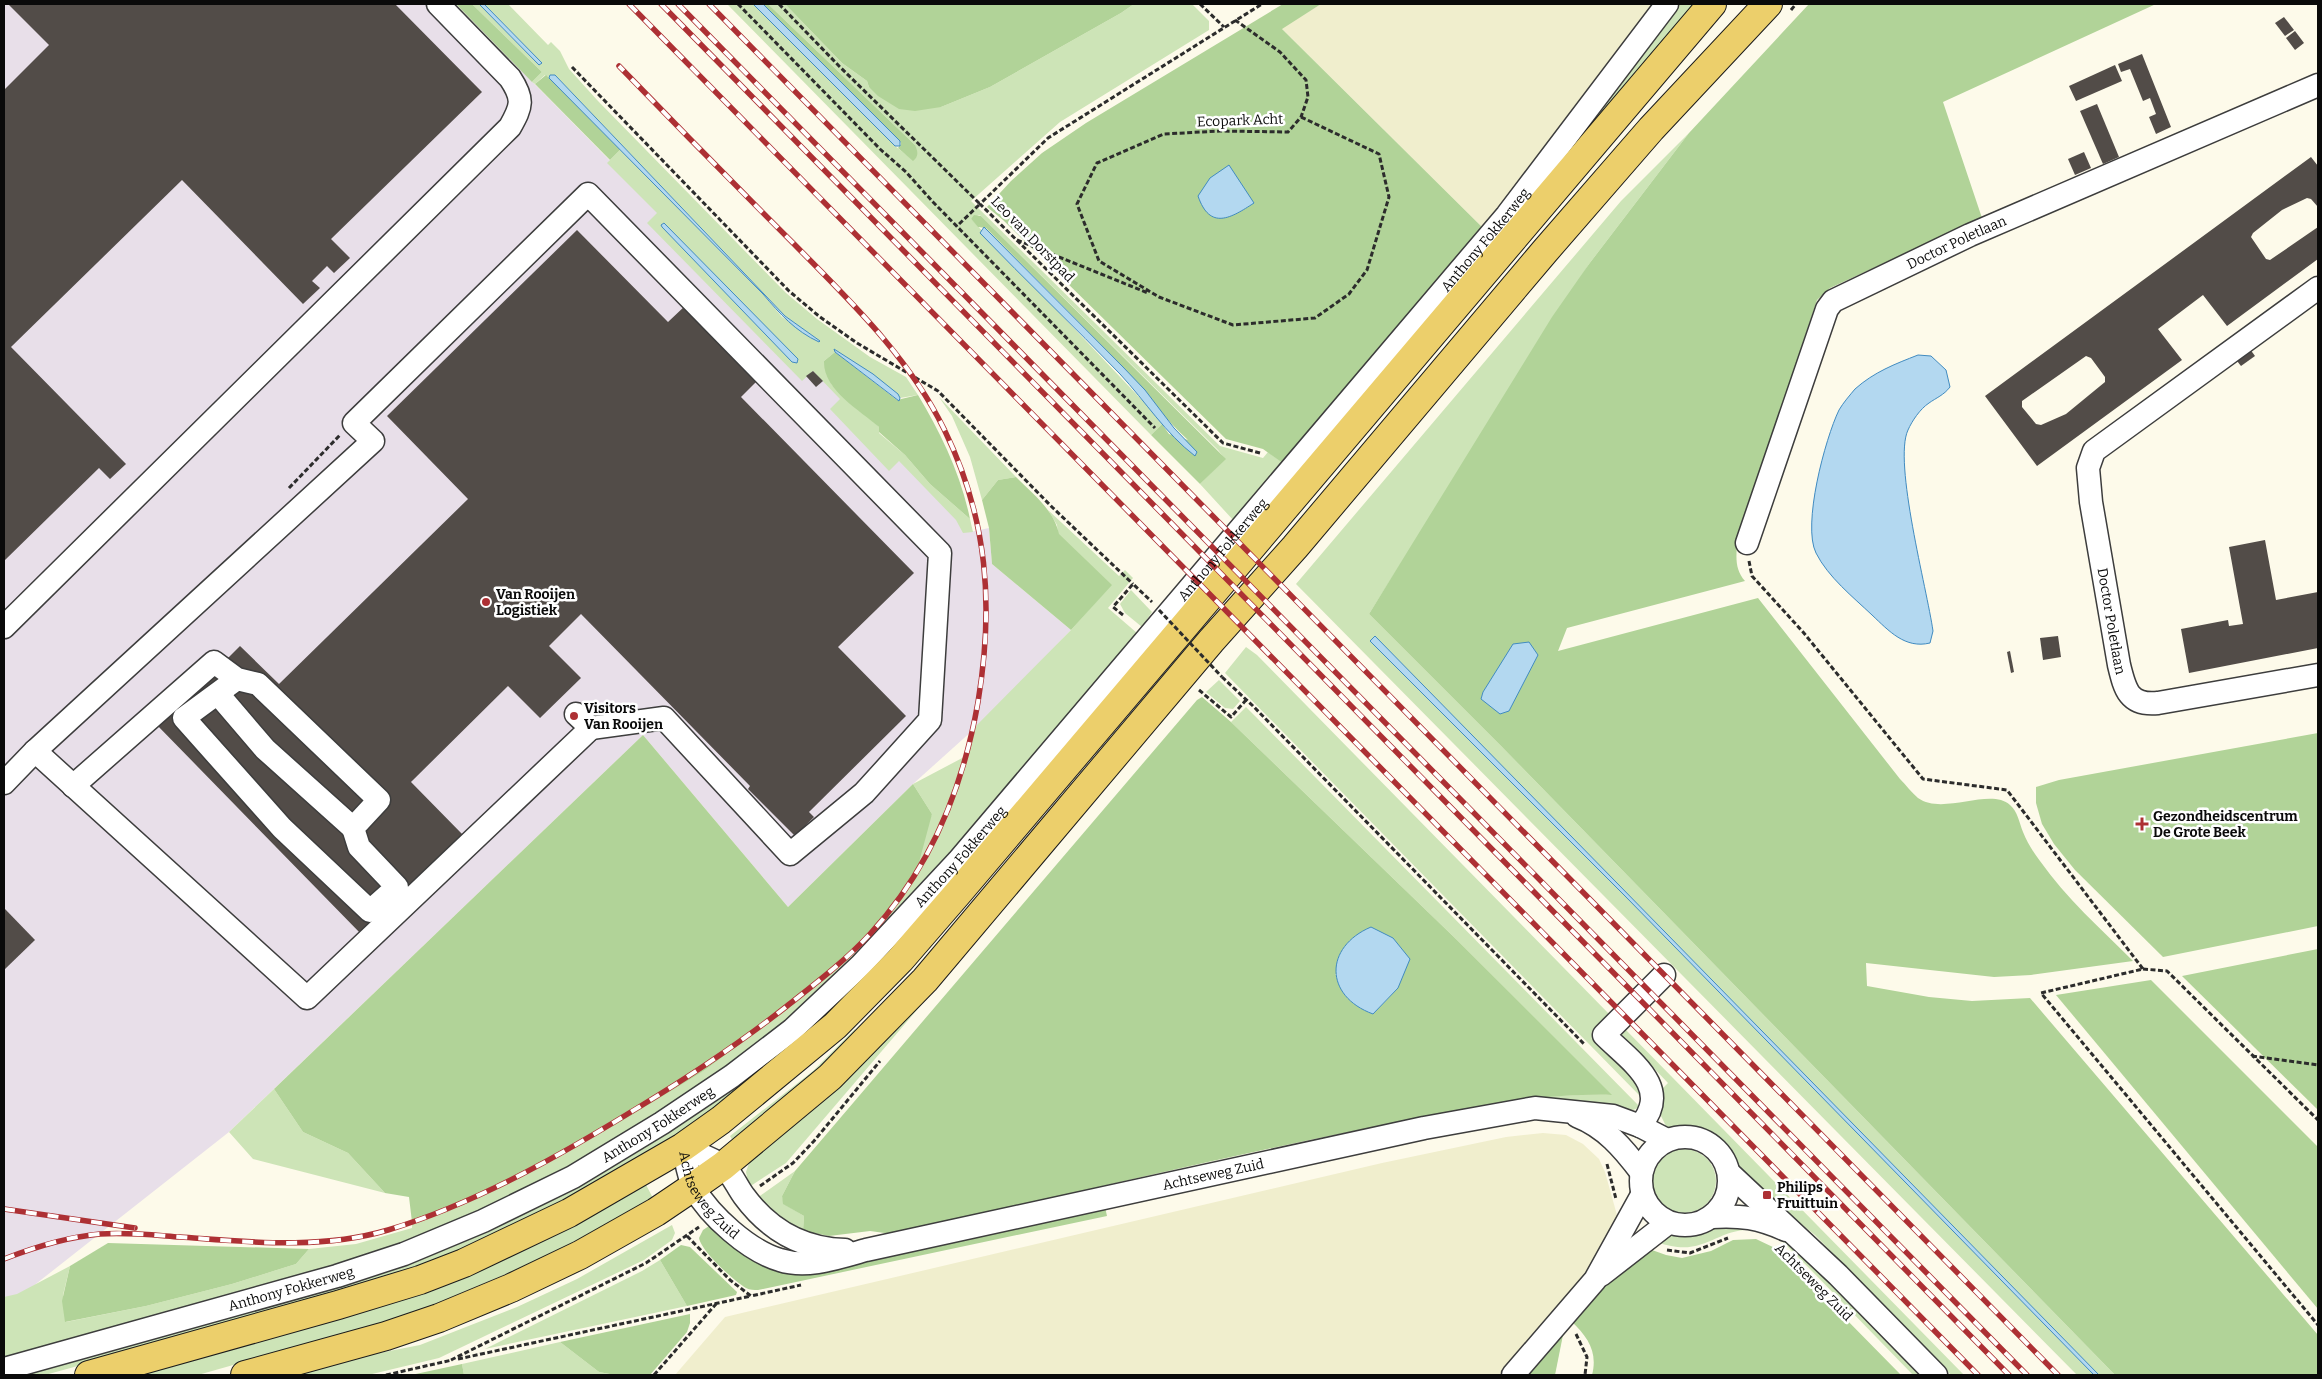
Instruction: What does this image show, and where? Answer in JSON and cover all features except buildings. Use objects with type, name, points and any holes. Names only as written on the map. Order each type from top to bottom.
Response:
[{"type":"main road","name":"Anthony Fokkerweg","points":[[89,1375],[420,1280],[534,1231],[643,1172],[683,1147],[720,1120],[836,1026],[900,960],[1712,4]]},
{"type":"main road","points":[[245,1375],[386,1336],[439,1318],[510,1288],[580,1255],[656,1212],[723,1166],[830,1077],[925,980],[1212,641],[1302,540],[1545,251],[1651,129],[1768,4]]},
{"type":"street","points":[[4,627],[510,127],[519,111],[521,97],[516,87],[510,78],[438,4]]},
{"type":"street","name":"Anthony Fokkerweg","points":[[4,1369],[337,1276],[404,1254],[483,1221],[533,1199],[662,1124],[732,1076],[792,1030],[861,965],[958,861],[1507,215],[1667,4]]},
{"type":"street","name":"Doctor Poletlaan","points":[[1747,543],[1827,309],[1834,301],[1970,236],[2318,85]]},
{"type":"street","points":[[4,783],[35,751],[373,441],[354,423],[588,194],[940,553],[930,720],[864,794],[790,854],[664,718],[583,721],[307,998],[35,751]]},
{"type":"street","name":"Doctor Poletlaan","points":[[2315,293],[2094,451],[2088,468],[2091,502],[2119,666],[2125,688],[2133,698],[2146,704],[2158,703],[2318,675]]},
{"type":"street","points":[[73,786],[214,662],[237,679],[258,684],[378,800],[353,828]]},
{"type":"street","points":[[218,694],[265,749],[353,828],[360,847],[397,887],[370,911],[282,828],[184,718],[237,679]]},
{"type":"street","points":[[1640,1126],[1651,1107],[1653,1099],[1651,1086],[1642,1072],[1604,1035],[1664,974]]},
{"type":"street","name":"Achtseweg Zuid","points":[[683,1147],[693,1187],[738,1238],[781,1261],[802,1262],[828,1260],[866,1250],[1486,1115],[1535,1108],[1613,1116],[1640,1126],[1667,1140]]},
{"type":"street","name":"Achtseweg Zuid","points":[[1561,1110],[1591,1122],[1614,1153],[1641,1172]]},
{"type":"street","points":[[1693,1137],[1706,1142],[1724,1160],[1729,1173],[1730,1185],[1726,1198],[1720,1208],[1712,1217],[1698,1224],[1683,1226],[1668,1223],[1652,1212],[1642,1195],[1641,1172],[1646,1159],[1655,1148],[1667,1140],[1693,1137]]},
{"type":"street","name":"Achtseweg Zuid","points":[[683,1147],[723,1166],[754,1208],[781,1232],[802,1242],[822,1248],[866,1250]]},
{"type":"street","name":"Achtseweg Zuid","points":[[1729,1173],[1796,1234],[1936,1375]]},
{"type":"street","points":[[1513,1375],[1595,1280],[1628,1224],[1642,1195]]},
{"type":"street","name":"Achtseweg Zuid","points":[[1712,1217],[1747,1217],[1764,1221],[1796,1234]]},
{"type":"street","points":[[1595,1280],[1668,1223]]},
{"type":"path","points":[[738,4],[880,149],[906,172],[1155,428]]},
{"type":"path","points":[[779,4],[839,66],[980,204],[957,226]]},
{"type":"path","points":[[1200,4],[1224,27]]},
{"type":"path","name":"Leo van Dorstpad","points":[[1260,453],[1223,443],[980,204],[1048,138],[1262,4]]},
{"type":"path","points":[[1234,20],[1280,52],[1306,80],[1308,97],[1301,118]]},
{"type":"path","points":[[572,68],[789,291],[820,317],[857,343],[943,395],[1052,507],[1159,610],[1222,677],[1590,1051]]},
{"type":"path","name":"Ecopark Acht","points":[[1301,118],[1379,154],[1389,197],[1367,270],[1349,294],[1315,318],[1233,325],[1159,297],[1099,261],[1077,204],[1097,163],[1164,134],[1220,131],[1288,132],[1301,118]]},
{"type":"path","points":[[1014,239],[1159,297]]},
{"type":"path","points":[[286,494],[290,486],[345,429]]},
{"type":"path","points":[[1747,543],[1752,576],[1803,632],[1923,779],[2007,790],[2143,969]]},
{"type":"path","points":[[1124,615],[1113,607],[1133,584]]},
{"type":"path","points":[[1204,695],[1231,717],[1246,700]]},
{"type":"path","points":[[2318,1120],[2167,971],[2143,969],[2041,994],[2318,1325]]},
{"type":"path","points":[[2252,1056],[2318,1064]]},
{"type":"path","points":[[1614,1153],[1620,1213],[1628,1224]]},
{"type":"path","points":[[1648,1240],[1661,1248],[1674,1252],[1690,1253],[1703,1250],[1735,1235]]},
{"type":"path","points":[[451,1360],[646,1264],[687,1236]]},
{"type":"path","points":[[386,1375],[751,1296]]},
{"type":"path","points":[[654,1375],[716,1304]]},
{"type":"path","points":[[1562,1319],[1576,1333],[1587,1357],[1585,1375]]},
{"type":"shaded area","points":[[4,4],[456,4],[810,364],[970,532],[989,528],[992,564],[1071,630],[983,721],[913,784],[788,907],[643,735],[229,1132],[4,1309]]},
{"type":"shaded area","points":[[1321,4],[1653,4],[1575,106],[1515,192],[1484,229],[1281,28]]},
{"type":"shaded area","points":[[1543,1133],[1566,1135],[1583,1144],[1599,1159],[1605,1172],[1620,1226],[1590,1275],[1499,1375],[675,1375],[725,1317],[1382,1163],[1506,1137]]},
{"type":"green space","points":[[456,4],[472,4],[542,72],[532,82]]},
{"type":"green space","points":[[472,4],[479,4],[539,65],[541,62],[484,4],[508,4],[548,45],[551,42],[560,51],[569,69],[598,101],[786,293],[817,319],[870,357],[906,377],[918,395],[900,398],[834,350],[835,352],[824,361],[832,385],[879,427],[879,433],[905,455],[930,484],[970,519],[973,532],[963,533],[956,520],[899,461],[889,471],[830,409],[840,399],[813,371],[802,381],[647,223],[657,213],[607,163],[621,149],[763,294],[782,317],[820,341],[785,316],[555,75],[551,75],[549,78],[545,75],[535,84],[532,82],[542,72]]},
{"type":"green space","points":[[727,4],[753,4],[895,146],[913,160],[915,145],[768,4],[785,4],[842,63],[867,81],[869,87],[941,107],[990,87],[1134,4],[1192,4],[1209,21],[1209,30],[1060,122],[971,201],[1220,446],[1263,458],[1268,452],[1284,464],[1234,521],[1200,484],[1225,459],[1218,450],[981,216],[979,215],[971,219],[1156,415],[1162,424],[1151,435]]},
{"type":"green space","points":[[763,4],[768,4],[915,145],[917,154],[913,161],[898,148],[901,144],[900,141]]},
{"type":"green space","points":[[785,4],[1134,4],[990,87],[941,107],[915,111],[899,109],[878,96],[869,87],[867,81],[842,63]]},
{"type":"green space","points":[[1283,4],[1321,4],[1282,29],[1484,229],[1284,464],[1263,449],[1226,439],[1003,220],[987,207],[1011,181],[1042,153],[1086,123]]},
{"type":"green space","points":[[1678,4],[1699,4],[1494,244],[1538,183]]},
{"type":"green space","points":[[1809,4],[2156,4],[1943,102],[1982,218],[1830,288],[1817,300],[1738,538],[1737,566],[1745,581],[1567,628],[1558,651],[1758,598],[1900,779],[1918,798],[1928,803],[1940,804],[1991,799],[2001,800],[2010,805],[2017,814],[2030,847],[2050,875],[2084,913],[2133,961],[2031,975],[1994,977],[1866,963],[1867,986],[1929,997],[1972,1001],[2030,998],[2318,1335],[2318,1375],[2115,1375],[1502,747],[1369,614],[1552,317],[1589,264],[1689,133]],"holes":[[[1493,678],[1515,698],[1509,711],[1481,699],[1483,692]]]},
{"type":"green space","points":[[546,75],[621,149],[610,160],[535,84]]},
{"type":"green space","points":[[1689,133],[1589,264],[1369,614],[1502,747],[2115,1375],[2077,1375],[1296,584],[1621,201]]},
{"type":"green space","points":[[974,215],[981,216],[1226,459],[1200,484],[1151,435],[1162,424],[1169,434],[1188,440],[1123,367],[986,228],[978,227],[971,219]]},
{"type":"green space","points":[[835,352],[897,400],[918,395],[935,424],[956,470],[970,519],[930,484],[905,455],[879,432],[879,427],[836,390],[825,371],[824,361]]},
{"type":"green space","points":[[939,397],[1016,477],[998,480],[982,500],[970,457],[952,416]]},
{"type":"green space","points":[[1016,477],[1048,510],[1053,517],[1059,534],[1112,585],[1071,630],[992,564],[989,528],[982,500],[998,480]]},
{"type":"green space","points":[[1048,510],[1119,576],[1125,570],[1133,578],[1108,608],[1137,633],[912,900],[767,1041],[585,1159],[507,1199],[453,1222],[367,1255],[320,1270],[4,1358],[4,1297],[17,1294],[70,1266],[63,1295],[66,1322],[146,1306],[232,1284],[296,1264],[309,1249],[356,1244],[412,1228],[412,1222],[474,1197],[705,1070],[787,1010],[872,936],[932,814],[913,784],[966,756],[972,730],[1071,630],[1111,585],[1058,534],[1057,525]]},
{"type":"green space","points":[[1131,590],[1152,612],[1142,627],[1125,613],[1120,604]]},
{"type":"green space","points":[[1246,647],[1257,655],[1609,1014],[1591,1033],[1642,1083],[1641,1097],[1225,673]]},
{"type":"green space","points":[[1219,680],[1240,701],[1233,709],[1225,708],[1206,692]]},
{"type":"green space","points":[[1202,697],[1231,722],[1456,939],[1612,1095],[1546,1097],[1450,1112],[1238,1155],[892,1234],[870,1231],[829,1236],[803,1231],[804,1216],[783,1204],[782,1196],[795,1171],[1197,700]],"holes":[[[1335,974],[1398,988],[1373,1014]]]},
{"type":"green space","points":[[1246,707],[1640,1107],[1631,1111],[1572,1100],[1553,1099],[1496,1103],[1554,1096],[1611,1095],[1456,939],[1231,722]]},
{"type":"green space","points":[[2318,733],[2318,926],[2163,957],[2075,870],[2054,844],[2042,824],[2036,803],[2036,787],[2059,780]]},
{"type":"green space","points":[[643,735],[788,907],[913,784],[932,814],[914,881],[872,936],[787,1010],[705,1070],[615,1125],[474,1197],[412,1222],[409,1197],[385,1193],[348,1153],[303,1132],[274,1089]]},
{"type":"green space","points":[[2318,949],[2318,1110],[2182,976]]},
{"type":"green space","points":[[964,955],[786,1163],[749,1187],[746,1172],[750,1160]]},
{"type":"green space","points":[[2151,980],[2318,1147],[2318,1309],[2056,995]]},
{"type":"green space","points":[[855,1029],[860,1033],[734,1143],[730,1136],[813,1071]]},
{"type":"green space","points":[[1625,1029],[1964,1375],[1951,1375],[1815,1235],[1783,1210],[1785,1206],[1767,1192],[1764,1195],[1745,1179],[1720,1143],[1700,1131],[1675,1129],[1666,1126],[1661,1116],[1656,1095],[1668,1083],[1622,1035],[1621,1032]]},
{"type":"green space","points":[[752,1070],[756,1077],[679,1133],[638,1159],[596,1185],[553,1208],[465,1250],[398,1275],[186,1336],[45,1375],[17,1375],[491,1229],[589,1180],[641,1149],[672,1129]]},
{"type":"green space","points":[[274,1089],[303,1132],[348,1153],[385,1193],[253,1159],[229,1132]]},
{"type":"green space","points":[[1684,1149],[1696,1151],[1707,1158],[1714,1169],[1716,1181],[1714,1193],[1707,1204],[1696,1211],[1684,1213],[1672,1211],[1661,1204],[1654,1193],[1652,1181],[1654,1169],[1661,1158],[1672,1151]]},
{"type":"green space","points":[[795,1171],[782,1196],[784,1204],[804,1216],[803,1231],[788,1225],[757,1198]]},
{"type":"green space","points":[[645,1183],[653,1198],[547,1257],[421,1310],[375,1325],[198,1375],[132,1375]]},
{"type":"green space","points":[[1105,1207],[1107,1216],[758,1290],[746,1288],[726,1273],[701,1244],[699,1238],[703,1230],[712,1224],[753,1260]]},
{"type":"green space","points":[[1721,1224],[1756,1230],[1742,1230],[1699,1245],[1687,1247],[1657,1242],[1671,1235],[1694,1233]]},
{"type":"green space","points":[[672,1225],[675,1233],[672,1240],[644,1260],[439,1358],[368,1375],[281,1375],[323,1364],[420,1345],[517,1307],[577,1279]]},
{"type":"green space","points":[[1776,1234],[1795,1248],[1919,1375],[1913,1375],[1784,1243],[1774,1237]]},
{"type":"green space","points":[[1756,1239],[1777,1249],[1901,1375],[1592,1375],[1594,1359],[1590,1345],[1571,1321],[1602,1286],[1645,1251],[1652,1250],[1682,1258],[1711,1251],[1733,1240]]},
{"type":"green space","points":[[108,1243],[309,1249],[296,1264],[232,1284],[146,1306],[65,1322],[62,1301],[70,1266]]},
{"type":"green space","points":[[681,1245],[690,1247],[737,1292],[736,1295],[687,1306],[660,1260]]},
{"type":"green space","points":[[660,1260],[687,1306],[485,1349],[642,1271]]},
{"type":"green space","points":[[690,1314],[687,1332],[650,1375],[615,1375],[599,1372],[560,1342]]},
{"type":"green space","points":[[1564,1330],[1555,1375],[1524,1375]]},
{"type":"green space","points":[[560,1342],[599,1372],[615,1375],[464,1375],[462,1364]]},
{"type":"green space","points":[[462,1364],[464,1375],[411,1375]]},
{"type":"water","points":[[479,4],[484,4],[542,63],[539,65]]},
{"type":"water","points":[[753,4],[763,4],[900,141],[900,146],[895,146]]},
{"type":"water","points":[[550,75],[555,75],[785,316],[820,341],[810,338],[782,315],[549,78]]},
{"type":"water","points":[[1229,165],[1254,203],[1229,217],[1215,218],[1203,207],[1198,196],[1210,178]]},
{"type":"water","points":[[664,223],[798,359],[797,363],[792,362],[662,227],[661,225]]},
{"type":"water","points":[[984,227],[1145,390],[1174,428],[1197,452],[1195,456],[1174,437],[1120,374],[980,233]]},
{"type":"water","points":[[834,349],[873,374],[898,394],[899,401],[835,352]]},
{"type":"water","points":[[1918,355],[1931,356],[1946,370],[1950,387],[1917,415],[1908,430],[1905,446],[1908,497],[1933,631],[1930,643],[1921,644],[1905,641],[1898,637],[1849,594],[1821,562],[1812,540],[1813,503],[1817,482],[1833,423],[1839,410],[1855,389],[1877,373]]},
{"type":"water","points":[[1375,636],[2099,1375],[2094,1375],[1625,896],[1370,641]]},
{"type":"water","points":[[1529,642],[1538,655],[1509,711],[1500,714],[1481,699],[1483,692],[1513,644]]},
{"type":"water","points":[[1371,927],[1393,938],[1410,959],[1398,988],[1373,1014],[1357,1006],[1345,996],[1338,984],[1336,971],[1338,959],[1345,946],[1356,936]]},
{"type":"railway","points":[[629,4],[1978,1375]]},
{"type":"railway","points":[[661,4],[2009,1375]]},
{"type":"railway","points":[[678,4],[2027,1375]]},
{"type":"railway","points":[[709,4],[2058,1375]]},
{"type":"railway","points":[[4,1259],[51,1243],[75,1237],[100,1234],[120,1233],[285,1243],[337,1240],[388,1230],[421,1219],[486,1192],[549,1160],[609,1125],[696,1071],[769,1020],[830,971],[870,934],[891,909],[927,855],[953,796],[972,734],[983,666],[986,631],[984,563],[970,496],[959,463],[930,403],[914,378],[877,331],[619,66]]},
{"type":"railway","points":[[4,1209],[135,1228]]},
{"type":"place","name":"Van Rooijen Logistiek","points":[[486,602]]},
{"type":"place","name":"Visitors Van Rooijen","points":[[574,716]]},
{"type":"place","name":"Gezondheidscentrum De Grote Beek","points":[[2142,824]]},
{"type":"place","name":"Philips Fruittuin","points":[[1767,1195]]}]
